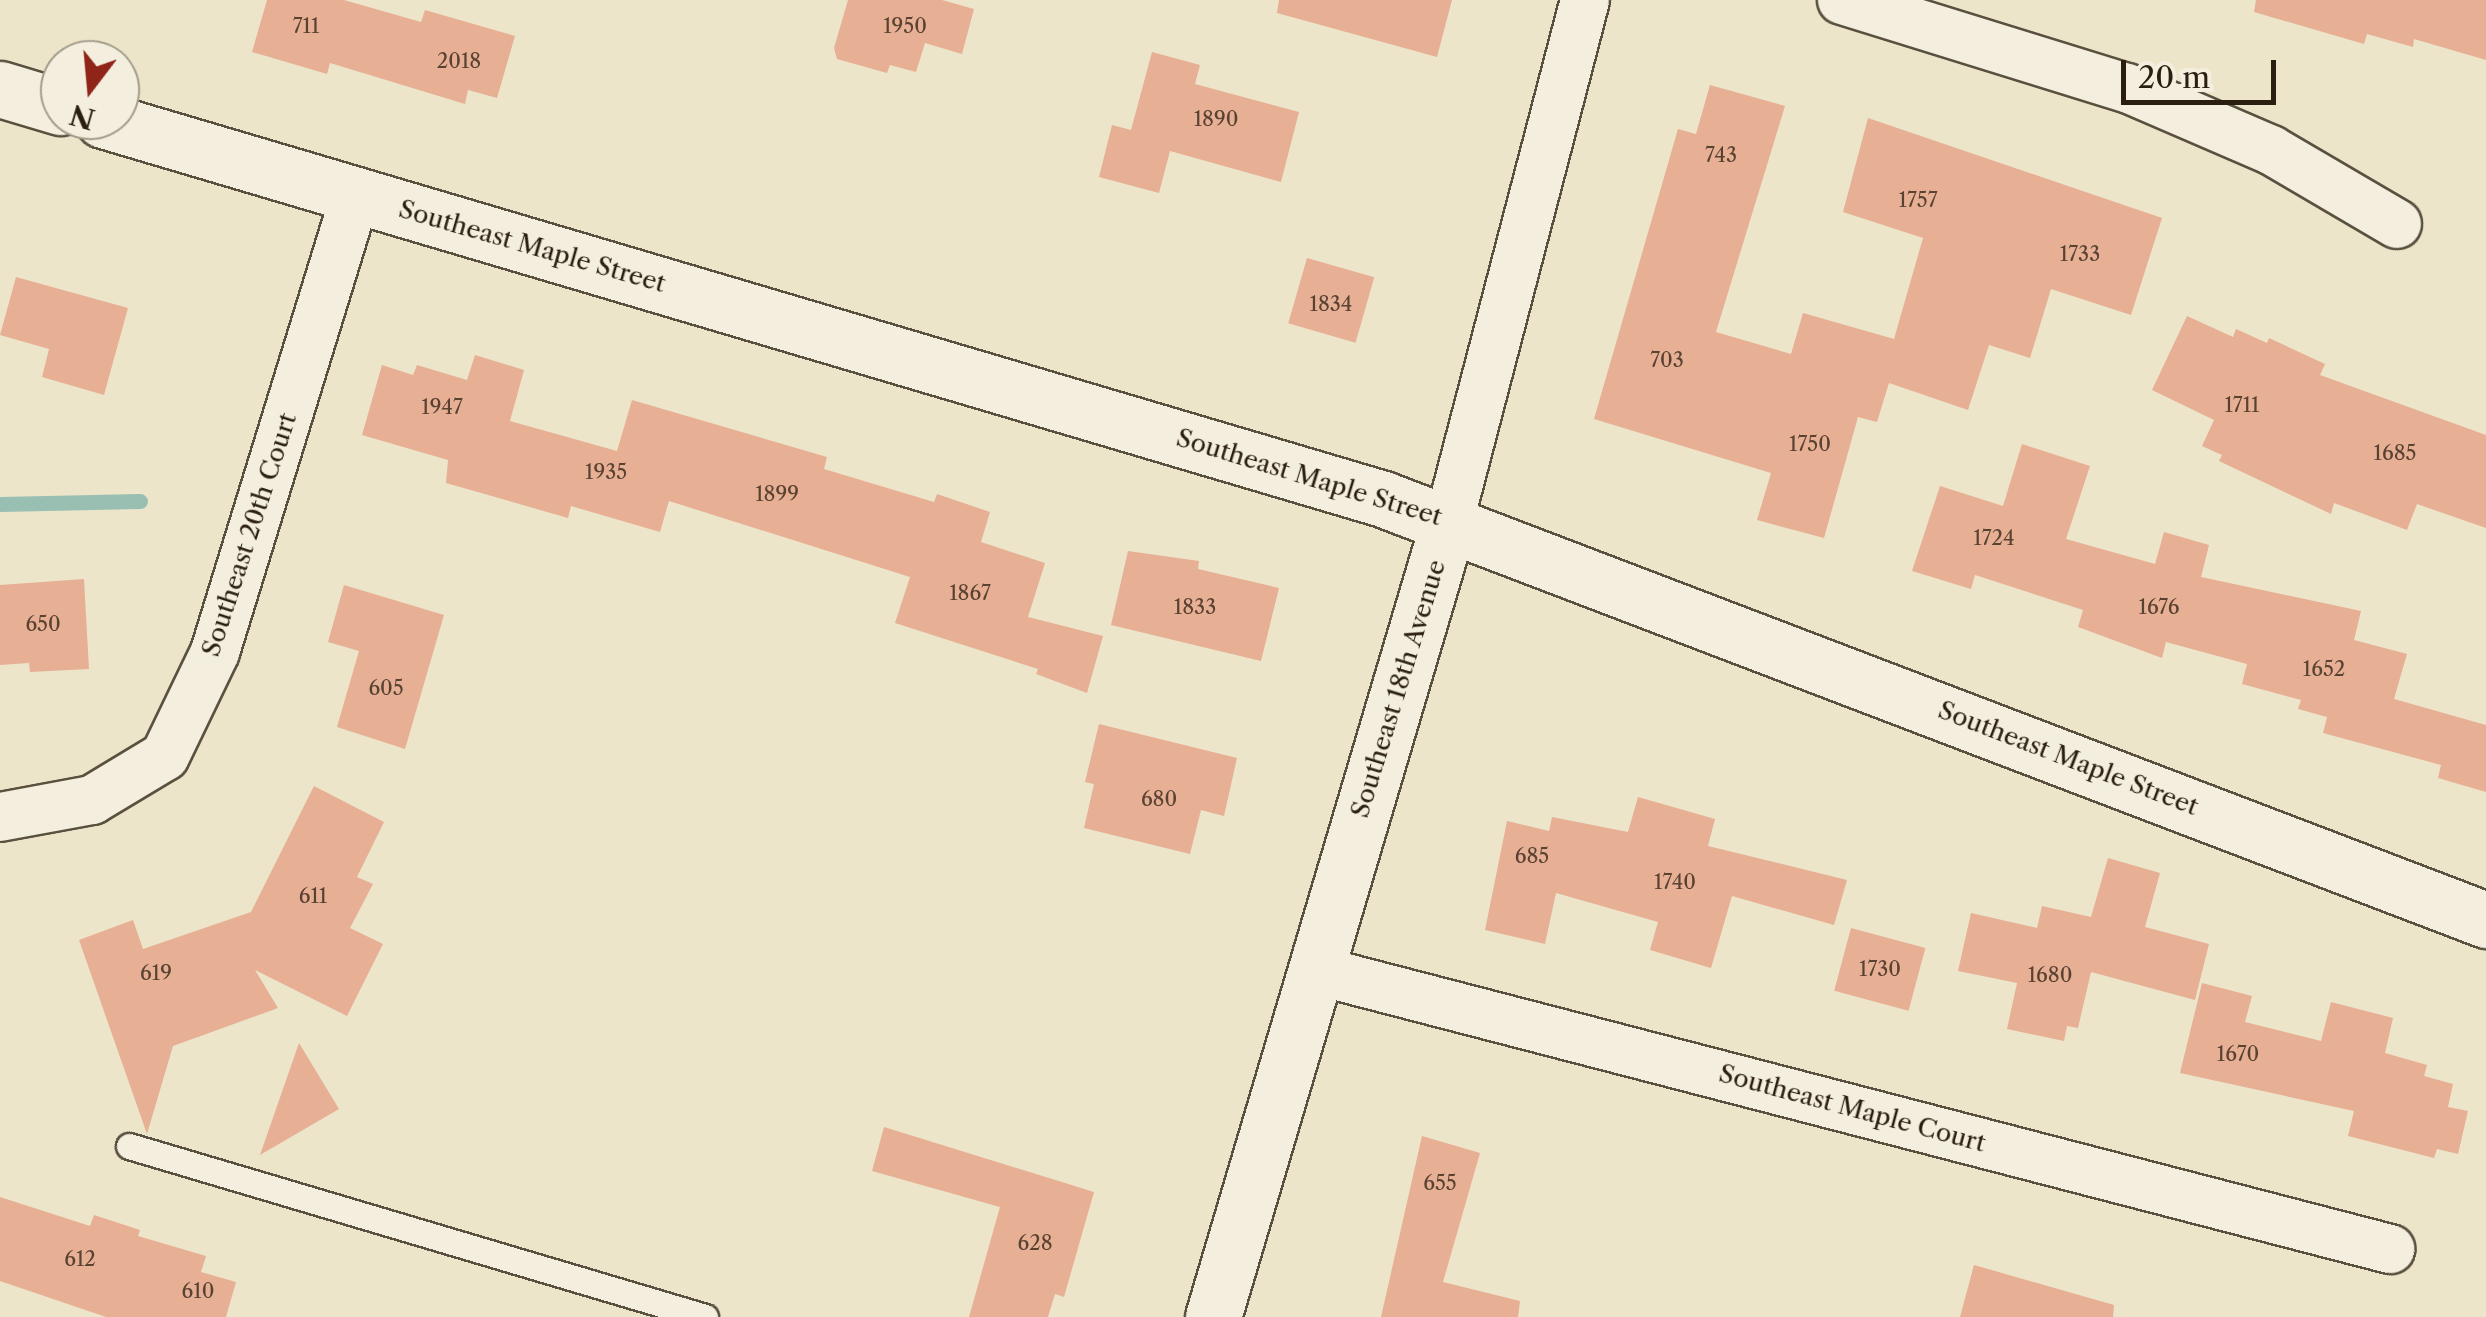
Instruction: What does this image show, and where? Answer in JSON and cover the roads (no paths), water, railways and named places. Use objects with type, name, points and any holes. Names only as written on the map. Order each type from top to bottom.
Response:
[{"type":"street","name":"Southeast 18th Avenue","points":[[1213,1317],[1449,521],[1586,0]]},
{"type":"street","points":[[1842,0],[2127,88],[2271,150],[2396,224]]},
{"type":"street","points":[[0,90],[40,101]]},
{"type":"street","name":"Southeast Maple Street","points":[[140,131],[1449,521],[2486,920]]},
{"type":"street","name":"Southeast 20th Court","points":[[0,817],[92,800],[165,756],[215,652],[356,195]]},
{"type":"street","name":"Southeast Maple Court","points":[[1314,970],[2390,1249]]},
{"type":"lane","points":[[129,1146],[706,1317]]},
{"type":"waterway","points":[[0,504],[140,501]]}]
